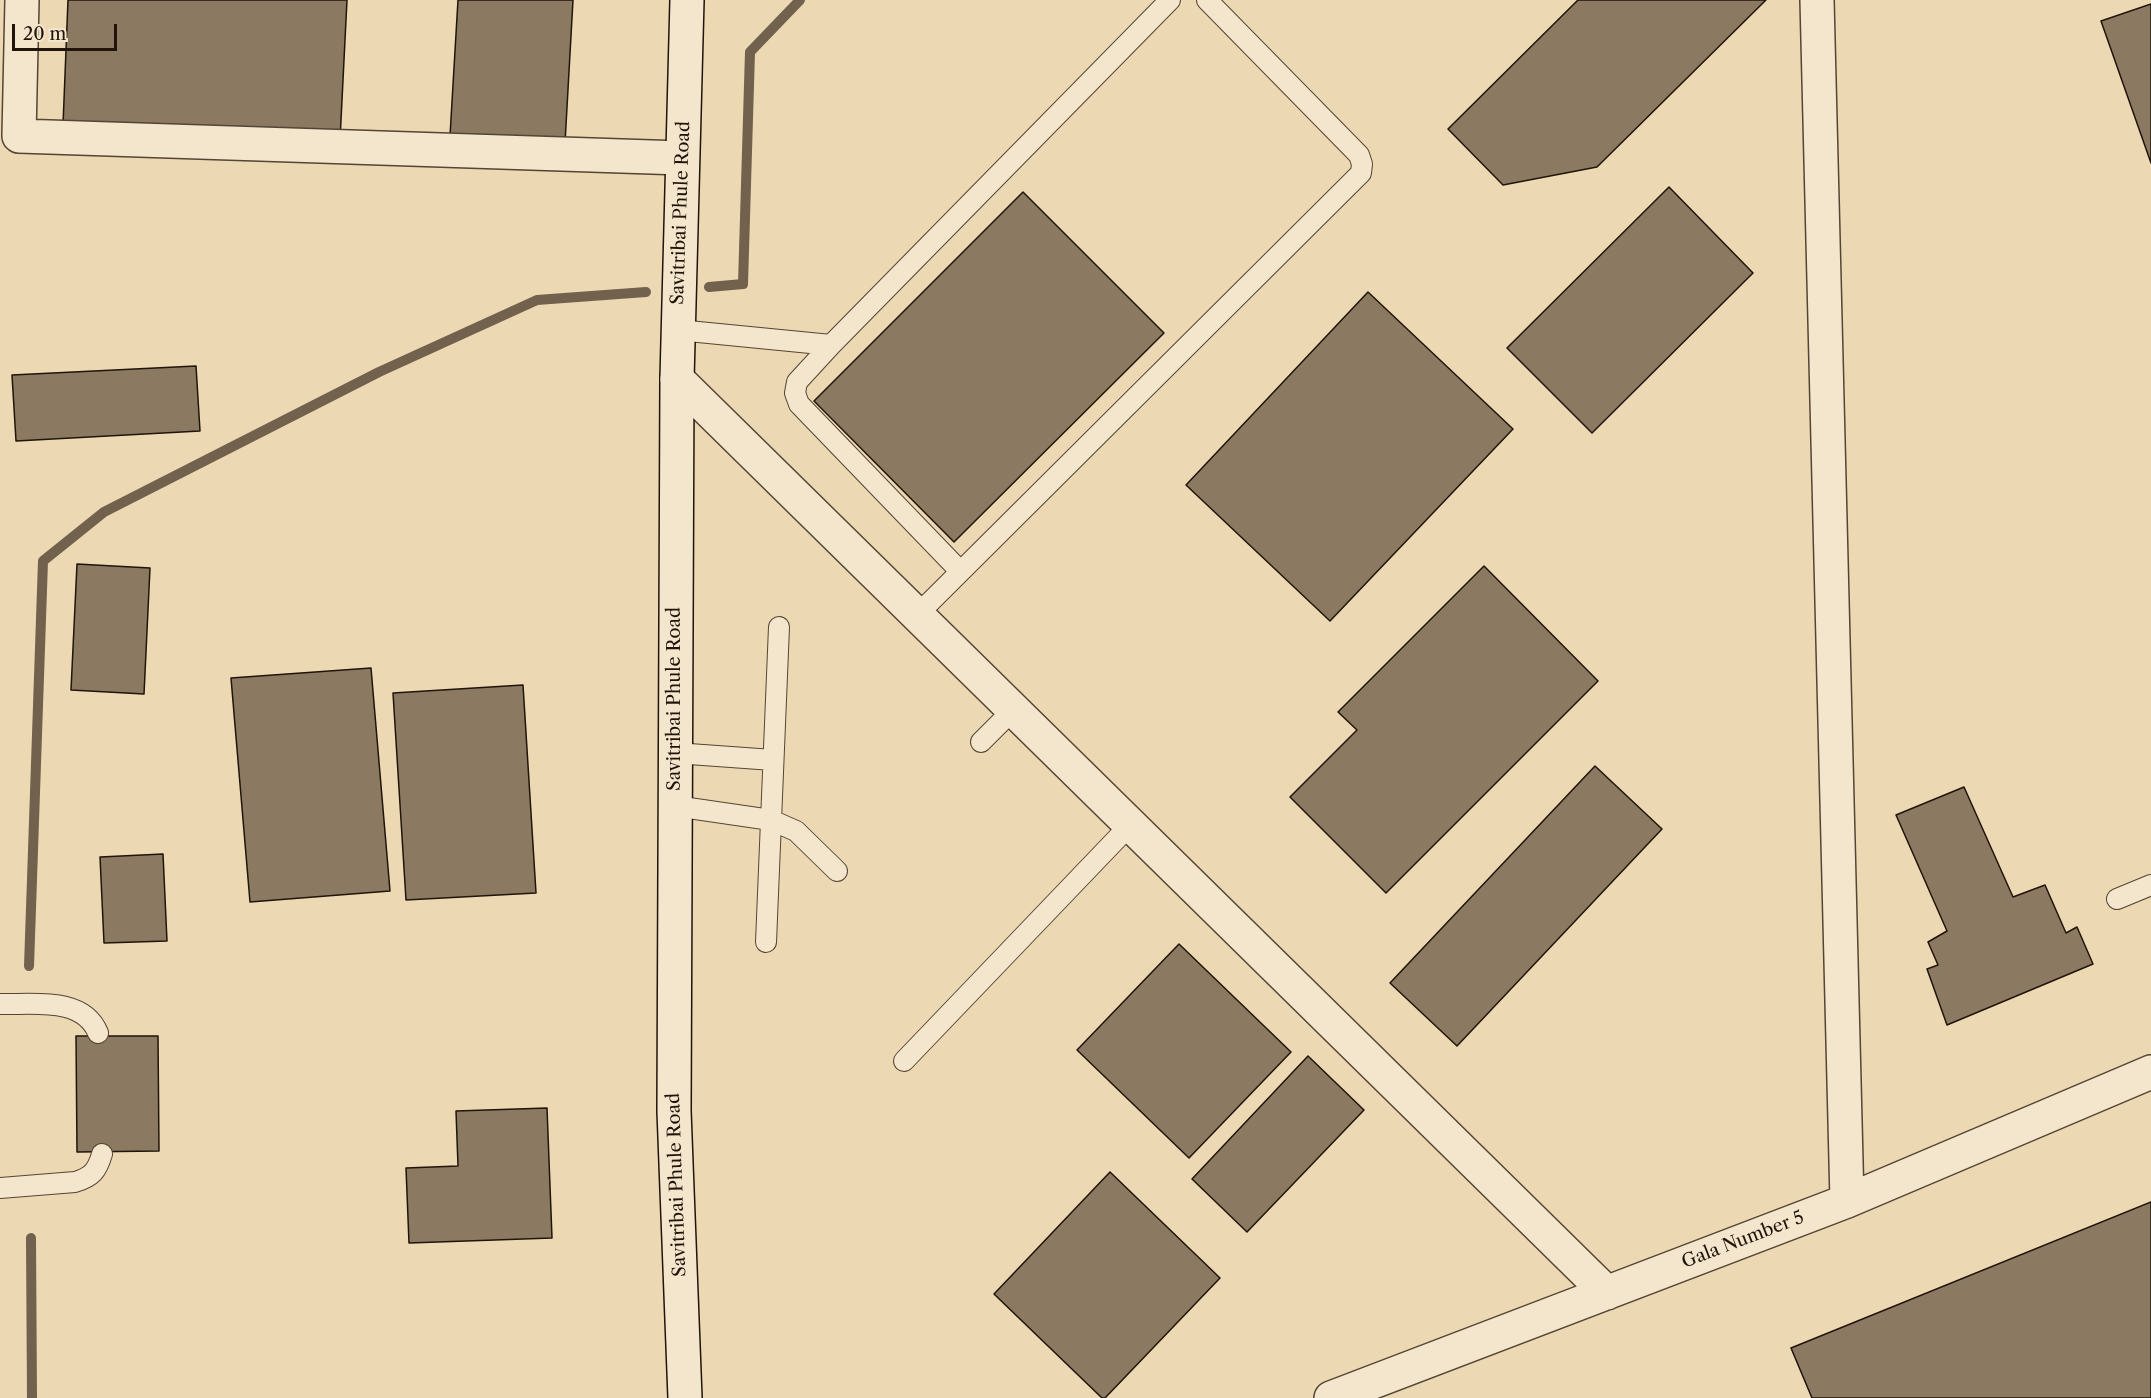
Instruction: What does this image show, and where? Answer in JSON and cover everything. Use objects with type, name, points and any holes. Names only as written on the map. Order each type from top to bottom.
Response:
[{"type":"street","points":[[22,0],[19,136],[682,158]]},
{"type":"street","name":"Savitribai Phule Road","points":[[685,1398],[674,1111],[677,380],[687,0]]},
{"type":"street","points":[[1817,0],[1847,1201]]},
{"type":"street","points":[[677,380],[918,614],[1607,1293]]},
{"type":"street","name":"Gala Number 5","points":[[1331,1398],[1847,1201],[2151,1072]]},
{"type":"lane","points":[[960,572],[799,404],[795,393],[797,382],[1170,0]]},
{"type":"lane","points":[[918,614],[1361,173],[1362,164],[1359,155],[1207,0]]},
{"type":"lane","points":[[678,330],[831,345]]},
{"type":"lane","points":[[766,942],[779,627]]},
{"type":"lane","points":[[981,742],[1014,709]]},
{"type":"lane","points":[[675,753],[773,760]]},
{"type":"lane","points":[[675,806],[771,820],[796,831],[837,871]]},
{"type":"lane","points":[[904,1061],[1131,824]]},
{"type":"lane","points":[[2117,899],[2151,885]]},
{"type":"lane","points":[[0,1004],[73,1008],[85,1015],[94,1024],[98,1033]]},
{"type":"lane","points":[[0,1188],[75,1182],[85,1179],[92,1176],[102,1154]]},
{"type":"building","points":[[68,0],[347,0],[340,140],[63,125]]},
{"type":"building","points":[[458,0],[573,0],[565,143],[450,136]]},
{"type":"building","points":[[1578,0],[1766,0],[1597,167],[1503,185],[1448,129]]},
{"type":"building","points":[[2151,4],[2151,163],[2101,21]]},
{"type":"building","points":[[1669,187],[1753,273],[1592,433],[1507,348]]},
{"type":"building","points":[[1023,192],[1164,333],[954,542],[814,401]]},
{"type":"building","points":[[1368,292],[1513,429],[1330,621],[1186,485]]},
{"type":"building","points":[[196,366],[200,431],[16,441],[12,375]]},
{"type":"building","points":[[77,564],[150,568],[144,694],[71,690]]},
{"type":"building","points":[[1484,566],[1598,681],[1386,893],[1290,797],[1357,730],[1338,712]]},
{"type":"building","points":[[371,668],[390,891],[250,902],[231,678]]},
{"type":"building","points":[[523,685],[536,893],[406,900],[393,693]]},
{"type":"building","points":[[1595,766],[1662,829],[1457,1046],[1390,983]]},
{"type":"building","points":[[1964,787],[2013,897],[2045,885],[2066,933],[2077,927],[2093,964],[1947,1025],[1927,969],[1938,965],[1928,942],[1947,931],[1896,815]]},
{"type":"building","points":[[163,854],[167,941],[104,943],[100,857]]},
{"type":"building","points":[[1179,944],[1291,1052],[1189,1158],[1077,1050]]},
{"type":"building","points":[[76,1036],[158,1036],[159,1151],[77,1152]]},
{"type":"building","points":[[1308,1056],[1364,1110],[1247,1232],[1192,1179]]},
{"type":"building","points":[[547,1108],[552,1238],[409,1243],[406,1168],[458,1166],[456,1111]]},
{"type":"building","points":[[1110,1172],[1220,1278],[1105,1398],[1102,1398],[994,1294]]},
{"type":"building","points":[[2151,1202],[2151,1398],[1812,1398],[1791,1348]]},
{"type":"waterway","points":[[709,287],[743,284],[750,52],[800,0]]},
{"type":"waterway","points":[[29,966],[43,561],[104,512],[379,372],[537,300],[646,292]]},
{"type":"waterway","points":[[31,1238],[32,1398]]}]
